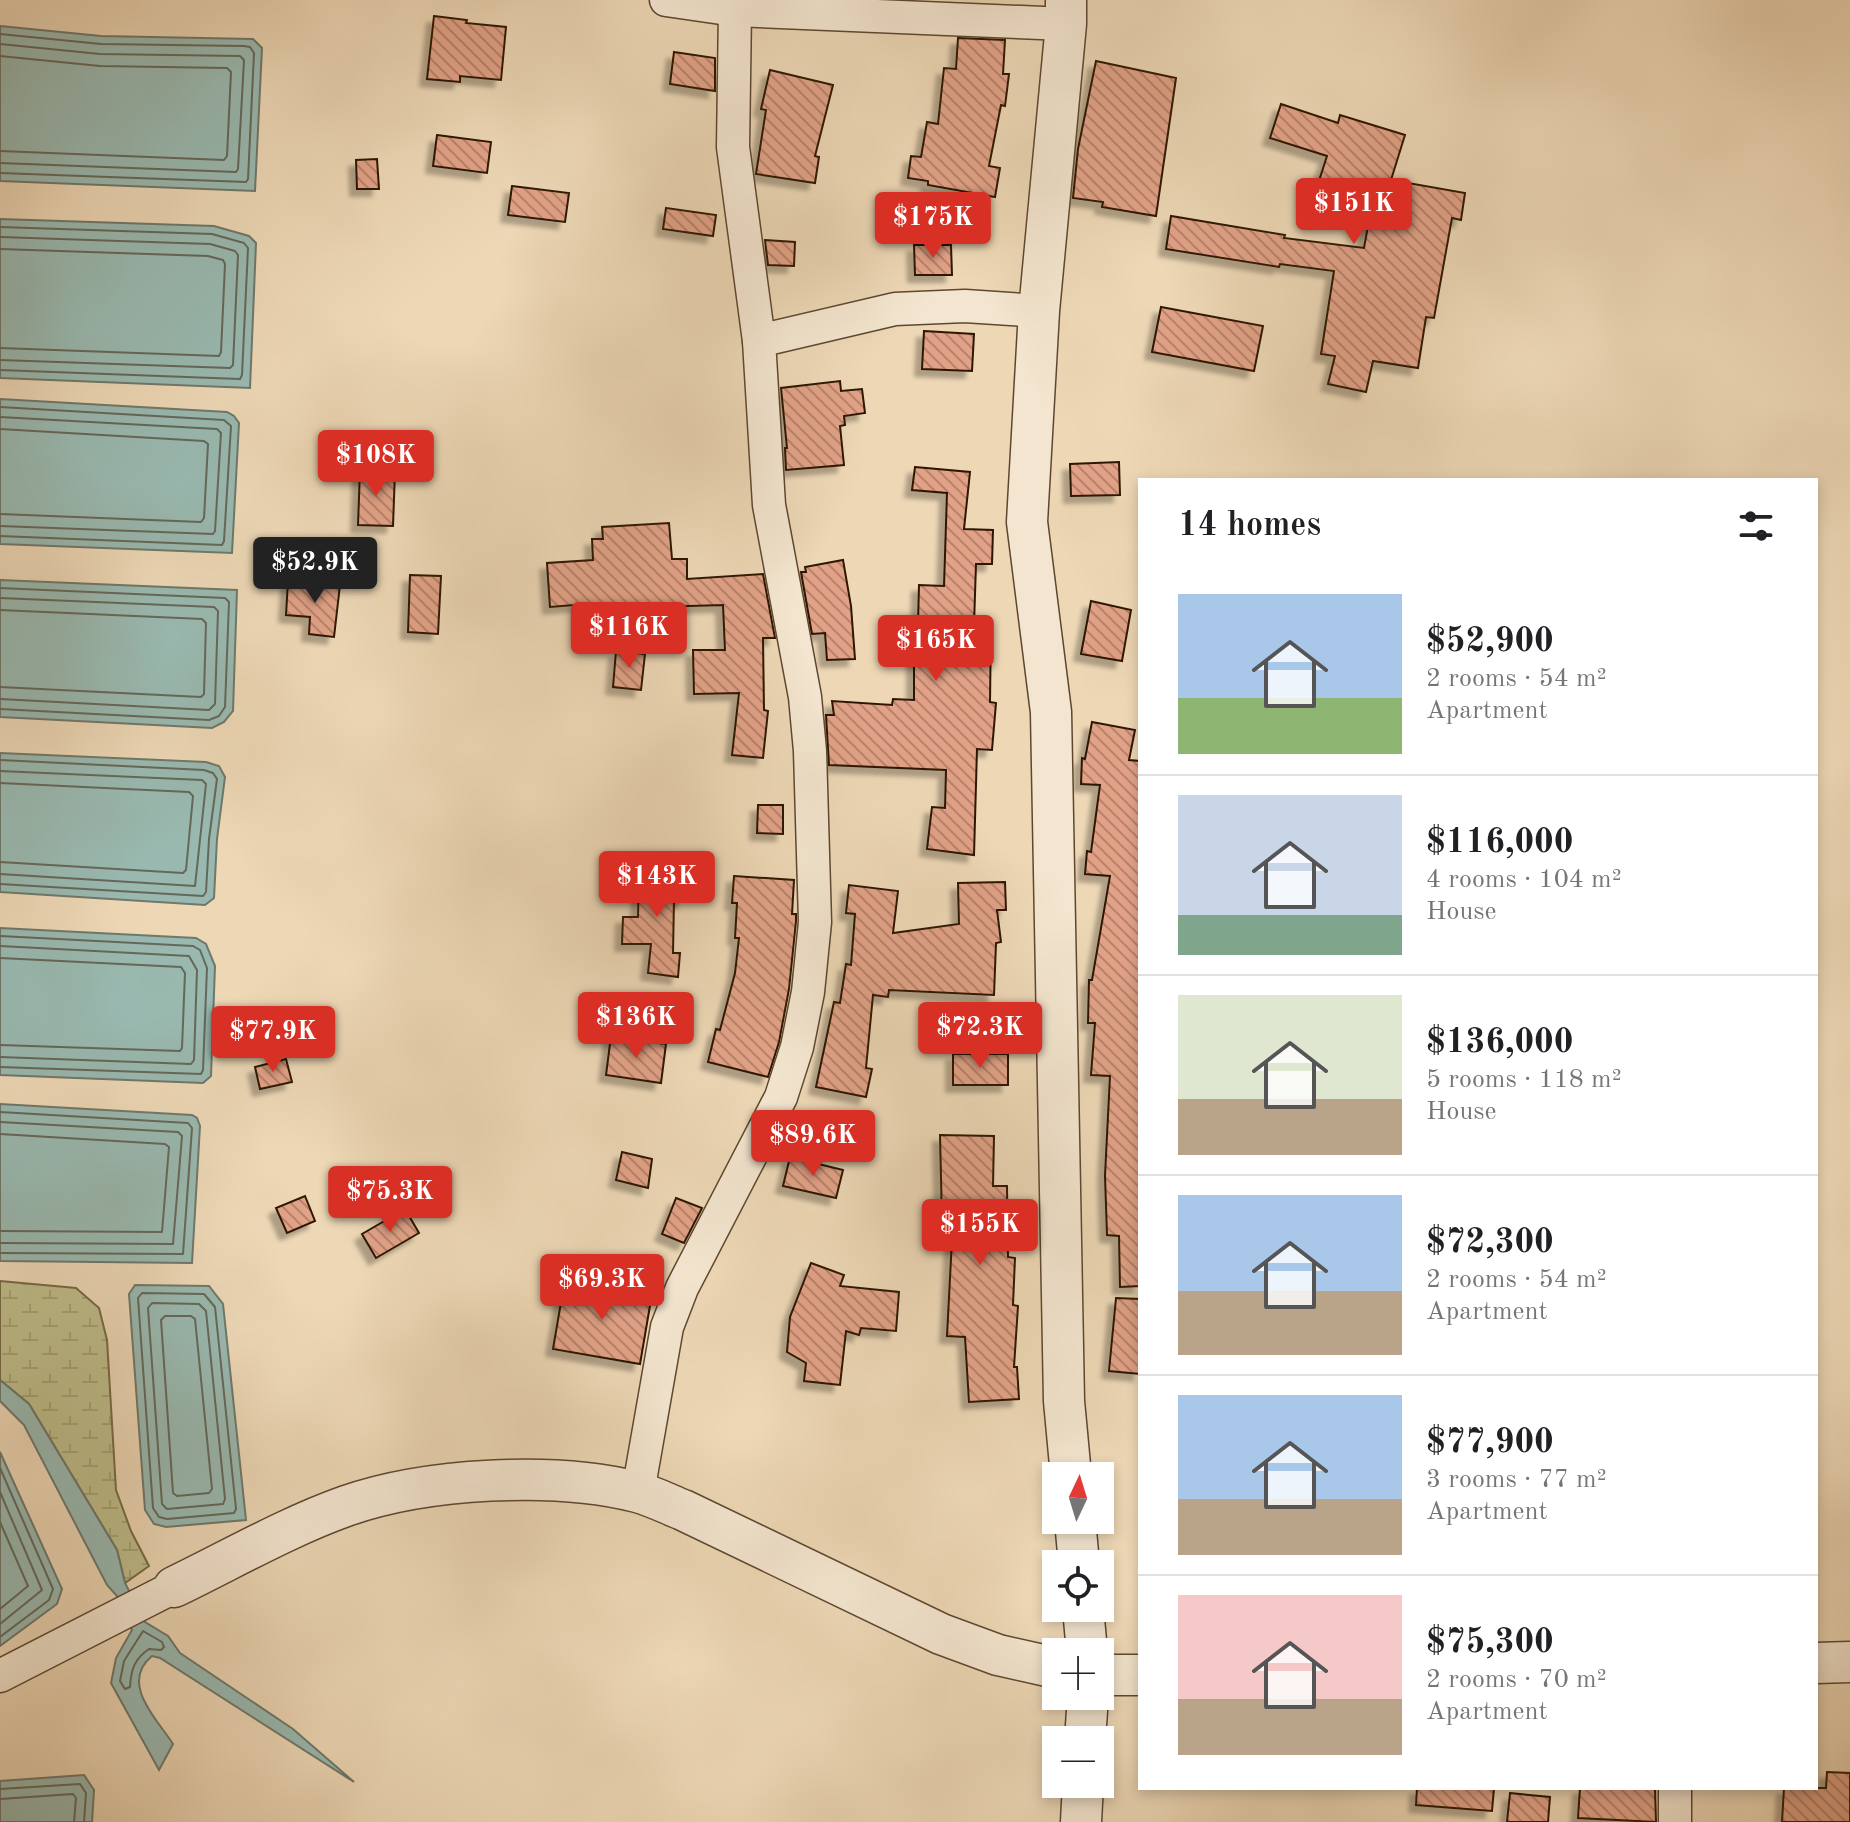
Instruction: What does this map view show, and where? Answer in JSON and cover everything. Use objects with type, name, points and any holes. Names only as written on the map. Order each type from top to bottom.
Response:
[{"type":"street","points":[[666,0],[735,10],[1066,12],[1039,311],[1027,522],[1051,712],[1064,1401],[1070,1462]]},
{"type":"street","points":[[638,1492],[667,1327],[682,1288],[781,1097],[797,1047],[815,922],[810,751],[805,697],[769,505],[759,341],[733,147],[735,10]]},
{"type":"street","points":[[759,341],[895,309],[965,306],[1039,311]]},
{"type":"street","points":[[0,1676],[174,1587],[347,1506],[416,1489],[494,1480],[585,1483],[638,1492],[683,1510],[941,1634],[998,1655],[1042,1665]]},
{"type":"street","points":[[1818,1663],[1850,1662]]},
{"type":"street","points":[[1114,1675],[1138,1675]]},
{"type":"street","points":[[1675,1790],[1675,1822]]},
{"type":"street","points":[[1081,1822],[1082,1798]]},
{"type":"green space","points":[[0,1281],[76,1288],[99,1308],[107,1340],[116,1490],[131,1531],[149,1566],[125,1583],[117,1550],[29,1404],[0,1380]]},
{"type":"water","points":[[0,26],[101,36],[253,39],[262,48],[255,191],[0,181]]},
{"type":"water","points":[[0,219],[214,226],[249,236],[256,243],[250,388],[0,378]]},
{"type":"water","points":[[0,399],[227,412],[234,416],[239,423],[232,553],[0,544]]},
{"type":"water","points":[[0,580],[237,590],[233,711],[224,722],[212,728],[0,717]]},
{"type":"water","points":[[0,753],[206,762],[219,766],[225,777],[214,898],[205,905],[0,892]]},
{"type":"water","points":[[0,928],[196,938],[206,944],[215,966],[211,1076],[203,1083],[0,1075]]},
{"type":"water","points":[[0,1104],[192,1115],[197,1118],[200,1126],[192,1263],[0,1261]]},
{"type":"water","points":[[135,1285],[209,1286],[223,1304],[246,1520],[166,1527],[154,1524],[145,1510],[129,1294]]},
{"type":"water","points":[[0,1380],[29,1404],[117,1550],[125,1583],[145,1622],[168,1636],[180,1653],[293,1729],[354,1782],[160,1658],[152,1656],[139,1678],[140,1689],[144,1701],[173,1744],[159,1770],[111,1683],[116,1658],[132,1630],[117,1596],[107,1585],[24,1425],[0,1401]]},
{"type":"water","points":[[0,1452],[62,1589],[57,1604],[0,1646]]},
{"type":"water","points":[[84,1775],[94,1790],[92,1822],[0,1822],[0,1781]]},
{"type":"building","points":[[434,16],[506,27],[501,80],[460,76],[460,82],[427,79]]},
{"type":"building","points":[[958,38],[1005,40],[1003,74],[1009,74],[1005,106],[1001,105],[989,166],[1000,168],[995,197],[928,185],[928,181],[908,178],[911,156],[921,157],[927,122],[938,124],[944,68],[956,69]]},
{"type":"building","points":[[674,52],[715,58],[715,91],[670,84]]},
{"type":"building","points":[[1096,61],[1176,78],[1156,216],[1102,207],[1103,202],[1073,198],[1078,149]]},
{"type":"building","points":[[770,70],[833,85],[815,156],[819,157],[815,183],[756,174],[766,110],[761,109]]},
{"type":"building","points":[[1281,104],[1338,123],[1340,115],[1405,135],[1391,180],[1465,193],[1461,220],[1452,218],[1434,318],[1426,317],[1418,368],[1373,361],[1366,392],[1328,384],[1335,356],[1321,354],[1334,271],[1280,264],[1279,267],[1166,249],[1171,216],[1285,235],[1284,238],[1364,248],[1372,204],[1317,187],[1327,156],[1270,138]]},
{"type":"building","points":[[437,135],[491,142],[487,173],[433,166]]},
{"type":"building","points":[[377,159],[379,189],[357,189],[356,160]]},
{"type":"building","points":[[512,186],[569,193],[565,222],[508,215]]},
{"type":"building","points":[[666,208],[716,215],[713,236],[663,229]]},
{"type":"building","points":[[765,240],[795,242],[794,266],[768,265]]},
{"type":"building","points":[[914,245],[951,245],[952,275],[915,275]]},
{"type":"building","points":[[1161,307],[1263,326],[1254,371],[1152,352]]},
{"type":"building","points":[[924,331],[974,334],[972,371],[922,369]]},
{"type":"building","points":[[840,381],[841,391],[862,389],[865,413],[844,416],[845,425],[840,426],[844,465],[786,470],[781,388]]},
{"type":"building","points":[[1119,462],[1120,495],[1071,496],[1070,464]]},
{"type":"building","points":[[915,467],[970,472],[964,529],[993,530],[992,564],[976,564],[974,625],[991,625],[990,702],[996,703],[992,750],[977,749],[974,855],[927,849],[932,807],[945,808],[946,770],[829,765],[826,715],[834,715],[832,701],[892,705],[893,699],[914,700],[914,624],[918,624],[919,585],[944,586],[947,493],[912,490]]},
{"type":"building","points":[[360,470],[395,471],[393,526],[358,525]]},
{"type":"building","points":[[669,523],[672,559],[687,559],[687,579],[763,574],[775,638],[763,638],[764,710],[768,711],[763,758],[732,755],[739,693],[694,694],[693,650],[725,650],[723,605],[586,609],[586,604],[550,607],[547,563],[593,560],[592,539],[603,539],[602,527]]},
{"type":"building","points":[[843,560],[851,606],[855,659],[827,660],[825,633],[812,634],[801,572],[806,572],[805,567]]},
{"type":"building","points":[[410,575],[441,576],[438,634],[408,632]]},
{"type":"building","points":[[288,581],[340,585],[334,637],[309,634],[310,617],[286,615]]},
{"type":"building","points":[[1091,601],[1131,610],[1122,661],[1081,654]]},
{"type":"building","points":[[616,651],[645,654],[641,690],[613,687]]},
{"type":"building","points":[[1092,722],[1135,730],[1129,760],[1138,761],[1138,1286],[1120,1287],[1119,1236],[1107,1235],[1105,1176],[1110,1076],[1091,1075],[1095,1023],[1088,1023],[1089,980],[1092,980],[1110,876],[1085,874],[1100,785],[1081,784],[1082,758],[1085,759]]},
{"type":"building","points":[[758,805],[783,805],[783,834],[757,833]]},
{"type":"building","points":[[639,871],[685,872],[684,901],[674,900],[673,953],[680,953],[678,977],[648,973],[651,944],[622,944],[623,917],[638,917]]},
{"type":"building","points":[[734,876],[794,880],[792,914],[796,914],[796,921],[789,989],[779,1042],[768,1077],[708,1062],[735,973],[739,938],[735,938],[737,903],[732,903]]},
{"type":"building","points":[[1005,882],[1006,910],[997,910],[1001,942],[996,943],[994,995],[889,990],[888,997],[873,995],[866,1068],[872,1069],[866,1097],[816,1087],[834,1002],[840,1003],[846,964],[851,965],[855,914],[846,913],[849,885],[898,891],[893,933],[959,924],[958,883]]},
{"type":"building","points":[[611,1036],[666,1044],[661,1083],[606,1075]]},
{"type":"building","points":[[953,1054],[1008,1054],[1008,1085],[953,1085]]},
{"type":"building","points":[[286,1059],[292,1082],[260,1089],[255,1067]]},
{"type":"building","points":[[940,1135],[994,1136],[993,1186],[1007,1186],[1008,1257],[1015,1258],[1013,1305],[1018,1306],[1014,1367],[1017,1367],[1019,1399],[969,1402],[965,1337],[947,1336],[953,1220],[942,1221]]},
{"type":"building","points":[[622,1152],[652,1159],[648,1188],[616,1180]]},
{"type":"building","points":[[790,1157],[843,1170],[836,1198],[783,1186]]},
{"type":"building","points":[[305,1196],[315,1221],[287,1233],[276,1208]]},
{"type":"building","points":[[676,1198],[702,1208],[684,1243],[662,1234]]},
{"type":"building","points":[[405,1209],[419,1233],[376,1258],[362,1234]]},
{"type":"building","points":[[811,1263],[844,1275],[840,1286],[899,1292],[896,1331],[861,1328],[859,1335],[846,1331],[840,1385],[804,1381],[806,1363],[787,1352],[790,1317]]},
{"type":"building","points":[[565,1279],[652,1294],[640,1364],[553,1349]]},
{"type":"building","points":[[1116,1298],[1138,1299],[1138,1374],[1109,1371]]},
{"type":"building","points":[[1827,1772],[1850,1773],[1850,1822],[1782,1822],[1784,1790],[1826,1788]]},
{"type":"building","points":[[1417,1790],[1494,1790],[1492,1811],[1416,1805]]},
{"type":"building","points":[[1580,1790],[1655,1790],[1656,1822],[1578,1818]]},
{"type":"building","points":[[1510,1793],[1550,1797],[1548,1822],[1507,1822]]}]
